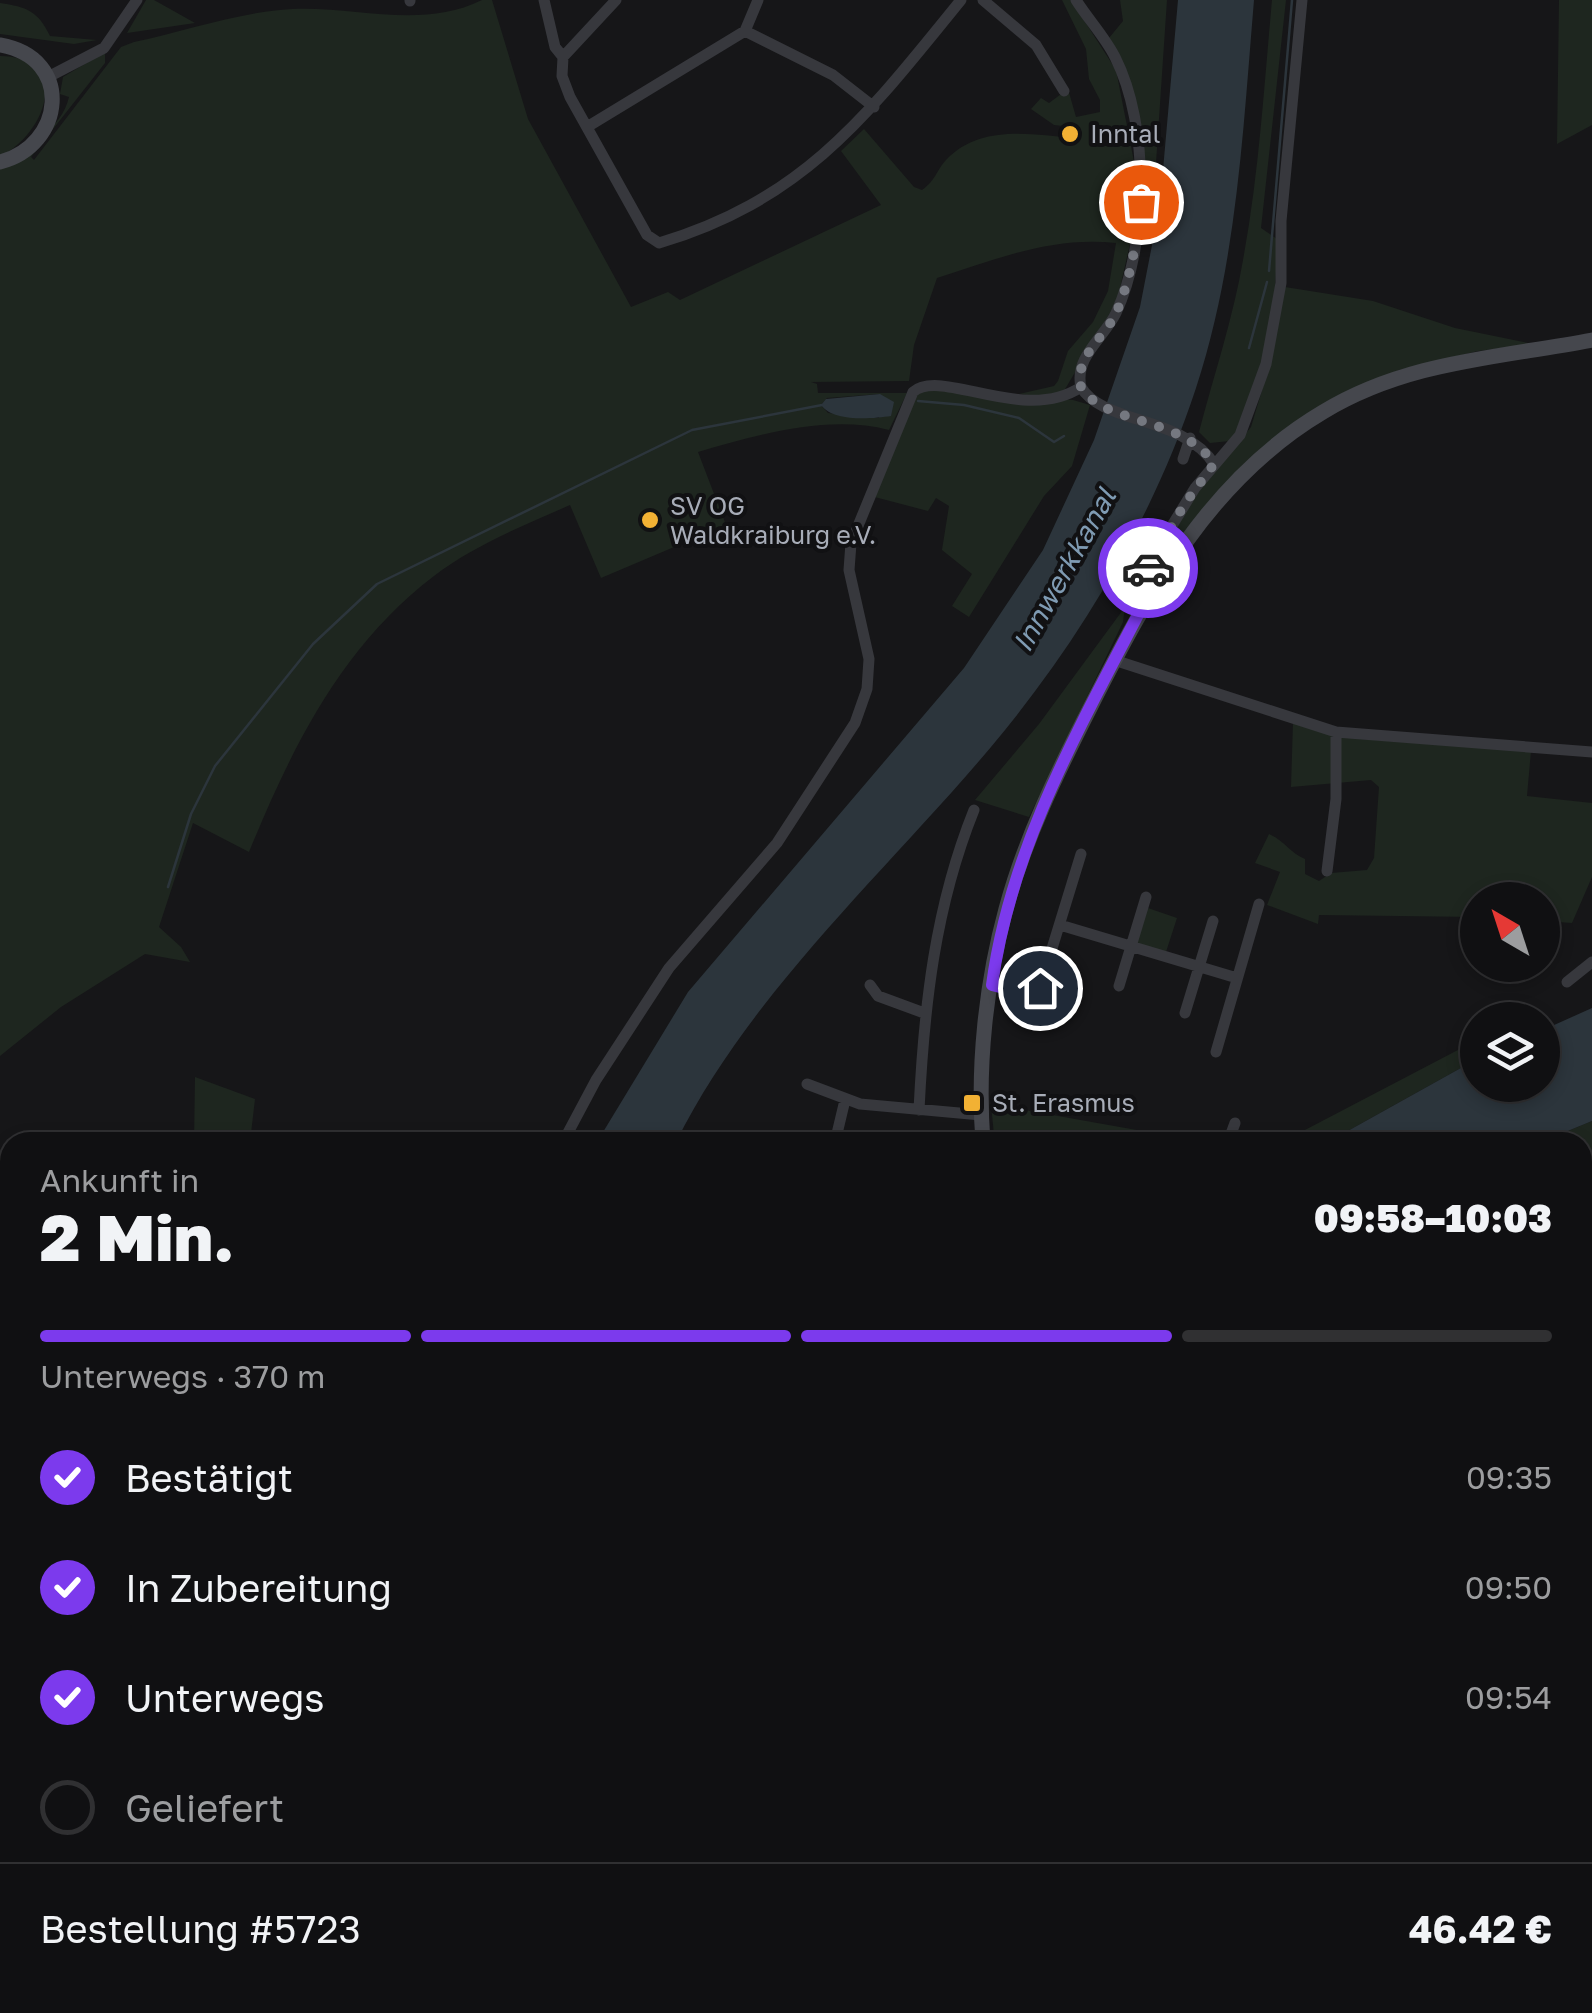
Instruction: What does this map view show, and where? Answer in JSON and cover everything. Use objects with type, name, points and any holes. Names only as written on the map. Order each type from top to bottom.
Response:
[{"type":"street","points":[[50,76],[104,48],[138,0]]},
{"type":"street","points":[[544,0],[555,47],[563,57],[566,87],[655,242],[694,229],[791,181],[834,149],[874,107],[961,0]]},
{"type":"street","points":[[563,57],[616,0]]},
{"type":"street","points":[[587,128],[745,32],[758,0]]},
{"type":"street","points":[[983,0],[1036,45],[1064,91]]},
{"type":"street","points":[[1076,0],[1115,58],[1132,118],[1140,166],[1138,226],[1117,311],[1081,366],[1081,387],[1100,404],[1188,437],[1214,464]]},
{"type":"street","points":[[1140,611],[1130,603],[1132,592],[1184,505],[1250,417],[1276,325],[1302,0]]},
{"type":"street","points":[[745,32],[832,76],[874,107]]},
{"type":"street","points":[[0,45],[31,55],[50,76],[52,107],[43,129],[22,152],[0,162]]},
{"type":"street","points":[[982,1132],[992,985],[1012,888],[1065,757],[1140,611],[1221,496],[1254,463],[1320,413],[1367,389],[1430,366],[1592,340]]},
{"type":"street","points":[[569,1132],[596,1080],[669,968],[776,844],[855,723],[868,690],[868,659],[849,570],[851,543],[912,392],[921,385],[944,386],[1032,402],[1056,399],[1081,387]]},
{"type":"street","points":[[1183,459],[1188,437]]},
{"type":"street","points":[[1114,660],[1336,732],[1592,752]]},
{"type":"street","points":[[1327,871],[1336,799],[1336,732]]},
{"type":"street","points":[[918,1110],[924,1013],[945,894],[974,810]]},
{"type":"street","points":[[992,985],[1038,994],[1081,854]]},
{"type":"street","points":[[1119,986],[1146,897]]},
{"type":"street","points":[[1216,1052],[1259,904]]},
{"type":"street","points":[[1185,1013],[1214,921]]},
{"type":"street","points":[[1060,925],[1237,978]]},
{"type":"street","points":[[1567,982],[1592,962]]},
{"type":"street","points":[[870,985],[878,996],[924,1013]]},
{"type":"street","points":[[807,1084],[845,1100],[981,1115]]},
{"type":"street","points":[[837,1132],[845,1100]]},
{"type":"street","points":[[1232,1132],[1235,1123]]},
{"type":"shaded area","points":[[146,0],[154,0],[195,23],[127,33]]},
{"type":"shaded area","points":[[492,0],[528,119],[631,307],[668,292],[680,300],[881,205],[841,151],[864,129],[914,187],[922,190],[946,160],[974,141],[1006,134],[1074,138],[1077,133],[1073,127],[1054,125],[1031,109],[1041,98],[1049,103],[1068,89],[1076,117],[1100,112],[1100,100],[1089,79],[1086,49],[1062,0],[1071,0],[1116,70],[1137,177],[1130,244],[1117,301],[1064,391],[1047,398],[1019,394],[1054,386],[1058,381],[1068,351],[1093,322],[1108,291],[1116,243],[1047,246],[937,278],[914,345],[909,381],[811,382],[817,384],[818,393],[907,393],[889,430],[817,425],[768,433],[698,452],[726,525],[601,578],[570,505],[500,536],[449,565],[401,604],[346,666],[302,737],[249,852],[193,823],[159,927],[181,947],[190,962],[145,954],[61,1007],[0,1056],[0,169],[59,119],[69,97],[60,94],[63,77],[105,52],[105,63],[31,157],[34,160],[121,47],[134,42],[272,11],[316,9],[412,15]],"holes":[[[880,394],[879,418],[828,413],[821,405],[827,398]]]},
{"type":"shaded area","points":[[1120,0],[1167,0],[1156,163],[1152,180],[1146,182],[1131,89],[1109,38],[1123,21]]},
{"type":"shaded area","points":[[1272,0],[1286,0],[1261,228],[1277,239],[1272,317],[1262,370],[1243,419],[1230,441],[1210,443],[1199,432],[1234,304],[1249,228]]},
{"type":"shaded area","points":[[1559,0],[1592,0],[1592,125],[1557,144]]},
{"type":"shaded area","points":[[0,3],[31,12],[50,36],[97,40],[74,44],[0,34]]},
{"type":"shaded area","points":[[0,56],[37,68],[44,81],[45,97],[31,130],[0,157]]},
{"type":"shaded area","points":[[1285,287],[1373,301],[1455,328],[1533,344],[1478,351],[1399,370],[1259,451],[1140,600],[1139,590],[1191,501],[1251,427],[1271,360]]},
{"type":"shaded area","points":[[928,388],[1073,400],[1090,405],[1072,466],[1044,496],[969,617],[952,606],[972,574],[942,550],[949,506],[936,498],[928,511],[871,496],[915,396]]},
{"type":"shaded area","points":[[1125,607],[1123,622],[1029,817],[975,800],[1039,724]]},
{"type":"shaded area","points":[[1293,722],[1360,739],[1531,751],[1527,796],[1592,803],[1592,877],[1572,923],[1560,922],[1560,882],[1460,882],[1460,917],[1319,915],[1318,924],[1267,905],[1280,872],[1255,863],[1269,834],[1305,859],[1305,874],[1319,881],[1331,873],[1367,870],[1374,858],[1379,787],[1371,780],[1291,787]]},
{"type":"shaded area","points":[[1145,907],[1177,918],[1166,952],[1134,942]]},
{"type":"shaded area","points":[[1460,1049],[1460,1068],[1346,1132],[1301,1132]]},
{"type":"shaded area","points":[[195,1077],[255,1099],[251,1132],[194,1132]]},
{"type":"shaded area","points":[[991,1104],[1148,1132],[994,1132]]},
{"type":"shaded area","points":[[1592,1121],[1592,1132],[1565,1132]]},
{"type":"water","name":"Innwerkkanal","points":[[1178,0],[1254,0],[1236,196],[1210,341],[1158,485],[1110,577],[1054,665],[991,747],[780,985],[707,1087],[682,1132],[603,1132],[688,992],[964,668],[1043,550],[1094,440],[1140,307],[1160,204]]},
{"type":"water","points":[[880,394],[894,402],[891,416],[843,417],[821,405],[826,399]]},
{"type":"water","points":[[1592,1008],[1592,1121],[1565,1132],[1346,1132],[1460,1068],[1460,1102],[1560,1102],[1560,1022]]},
{"type":"waterway","points":[[1269,271],[1292,0]]},
{"type":"waterway","points":[[1249,348],[1267,282]]},
{"type":"waterway","points":[[918,401],[964,405],[1019,418],[1054,442],[1064,436]]},
{"type":"waterway","points":[[168,887],[191,814],[215,766],[313,644],[377,584],[692,430],[822,405]]},
{"type":"way so far","points":[[1141,202],[1123,294],[1111,322],[1085,358],[1079,380],[1086,395],[1094,401],[1190,438],[1214,464],[1184,505],[1148,568]]},
{"type":"place","name":"Inntal","points":[[1070,134]]},
{"type":"place","name":"SV OG Waldkraiburg e.V.","points":[[650,520]]},
{"type":"place","name":"St. Erasmus","points":[[972,1103]]},
{"type":"route","points":[[1040,988],[1038,994],[1032,995],[992,985],[1005,910],[1050,788],[1140,611],[1130,603],[1130,596],[1148,568]]}]
